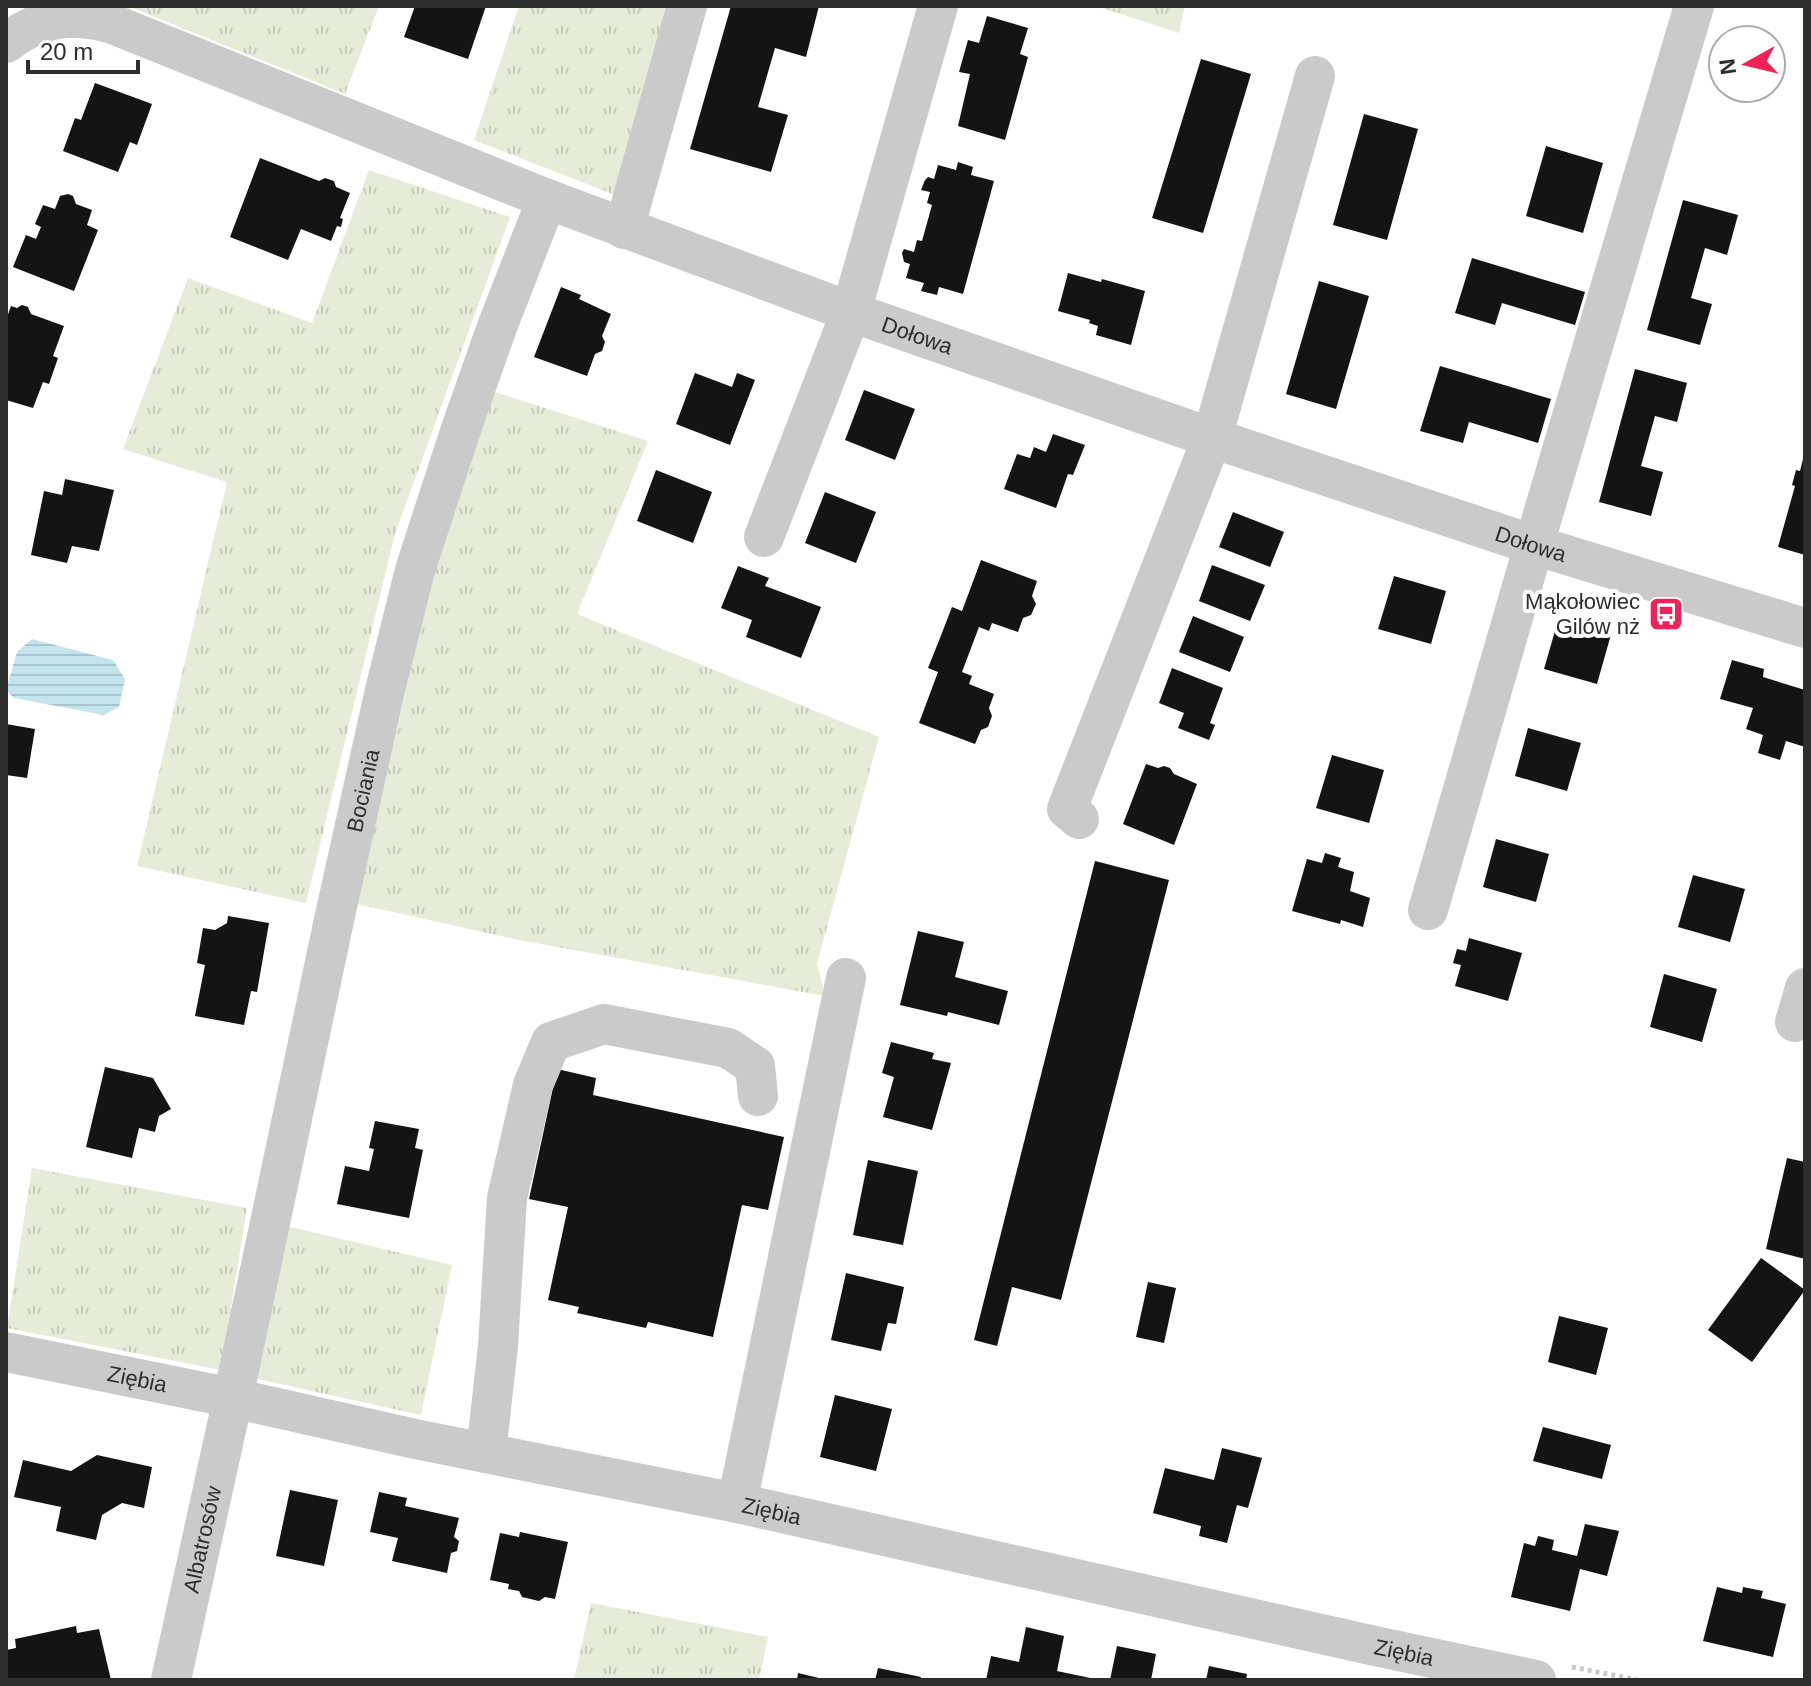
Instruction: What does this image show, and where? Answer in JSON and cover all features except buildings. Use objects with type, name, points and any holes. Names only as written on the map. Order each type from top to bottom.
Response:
[{"type":"street","points":[[624,229],[687,6]]},
{"type":"street","points":[[764,537],[851,312],[938,6]]},
{"type":"street","points":[[1428,910],[1694,6]]},
{"type":"street","points":[[6,35],[32,14]]},
{"type":"street","points":[[6,43],[22,31],[32,14]]},
{"type":"street","name":"Dołowa","points":[[32,14],[110,23],[547,199],[851,312],[1212,438],[1534,545],[1805,628]]},
{"type":"street","points":[[1079,819],[1067,809],[1212,438],[1315,76]]},
{"type":"street","name":"Bociania","points":[[233,1398],[334,920],[415,570],[497,327],[547,199]]},
{"type":"street","points":[[737,1503],[846,978]]},
{"type":"street","points":[[486,1453],[498,1346],[507,1198],[533,1085],[551,1042],[604,1024],[728,1048],[755,1066],[758,1096]]},
{"type":"street","name":"Ziębia","points":[[6,1352],[737,1503],[1536,1680]]},
{"type":"street","name":"Albatrosów","points":[[171,1680],[233,1398]]},
{"type":"green space","points":[[128,6],[379,6],[345,94]]},
{"type":"green space","points":[[519,6],[670,6],[615,195],[474,140]]},
{"type":"green space","points":[[1096,6],[1185,6],[1179,33]]},
{"type":"green space","points":[[369,170],[510,217],[395,534],[306,903],[137,866],[227,482],[123,449],[188,278],[312,323]]},
{"type":"green space","points":[[489,390],[648,441],[577,614],[879,737],[817,964],[825,996],[519,940],[357,904],[438,550]]},
{"type":"green space","points":[[32,1168],[247,1208],[221,1370],[7,1328]]},
{"type":"green space","points":[[286,1226],[452,1265],[421,1415],[253,1378]]},
{"type":"green space","points":[[591,1603],[768,1637],[759,1680],[574,1680]]},
{"type":"water","points":[[32,639],[113,660],[125,679],[119,707],[104,715],[14,698],[6,690],[17,652]]},
{"type":"place","name":"Mąkołowiec Gilów nż","points":[[1666,614]]}]
